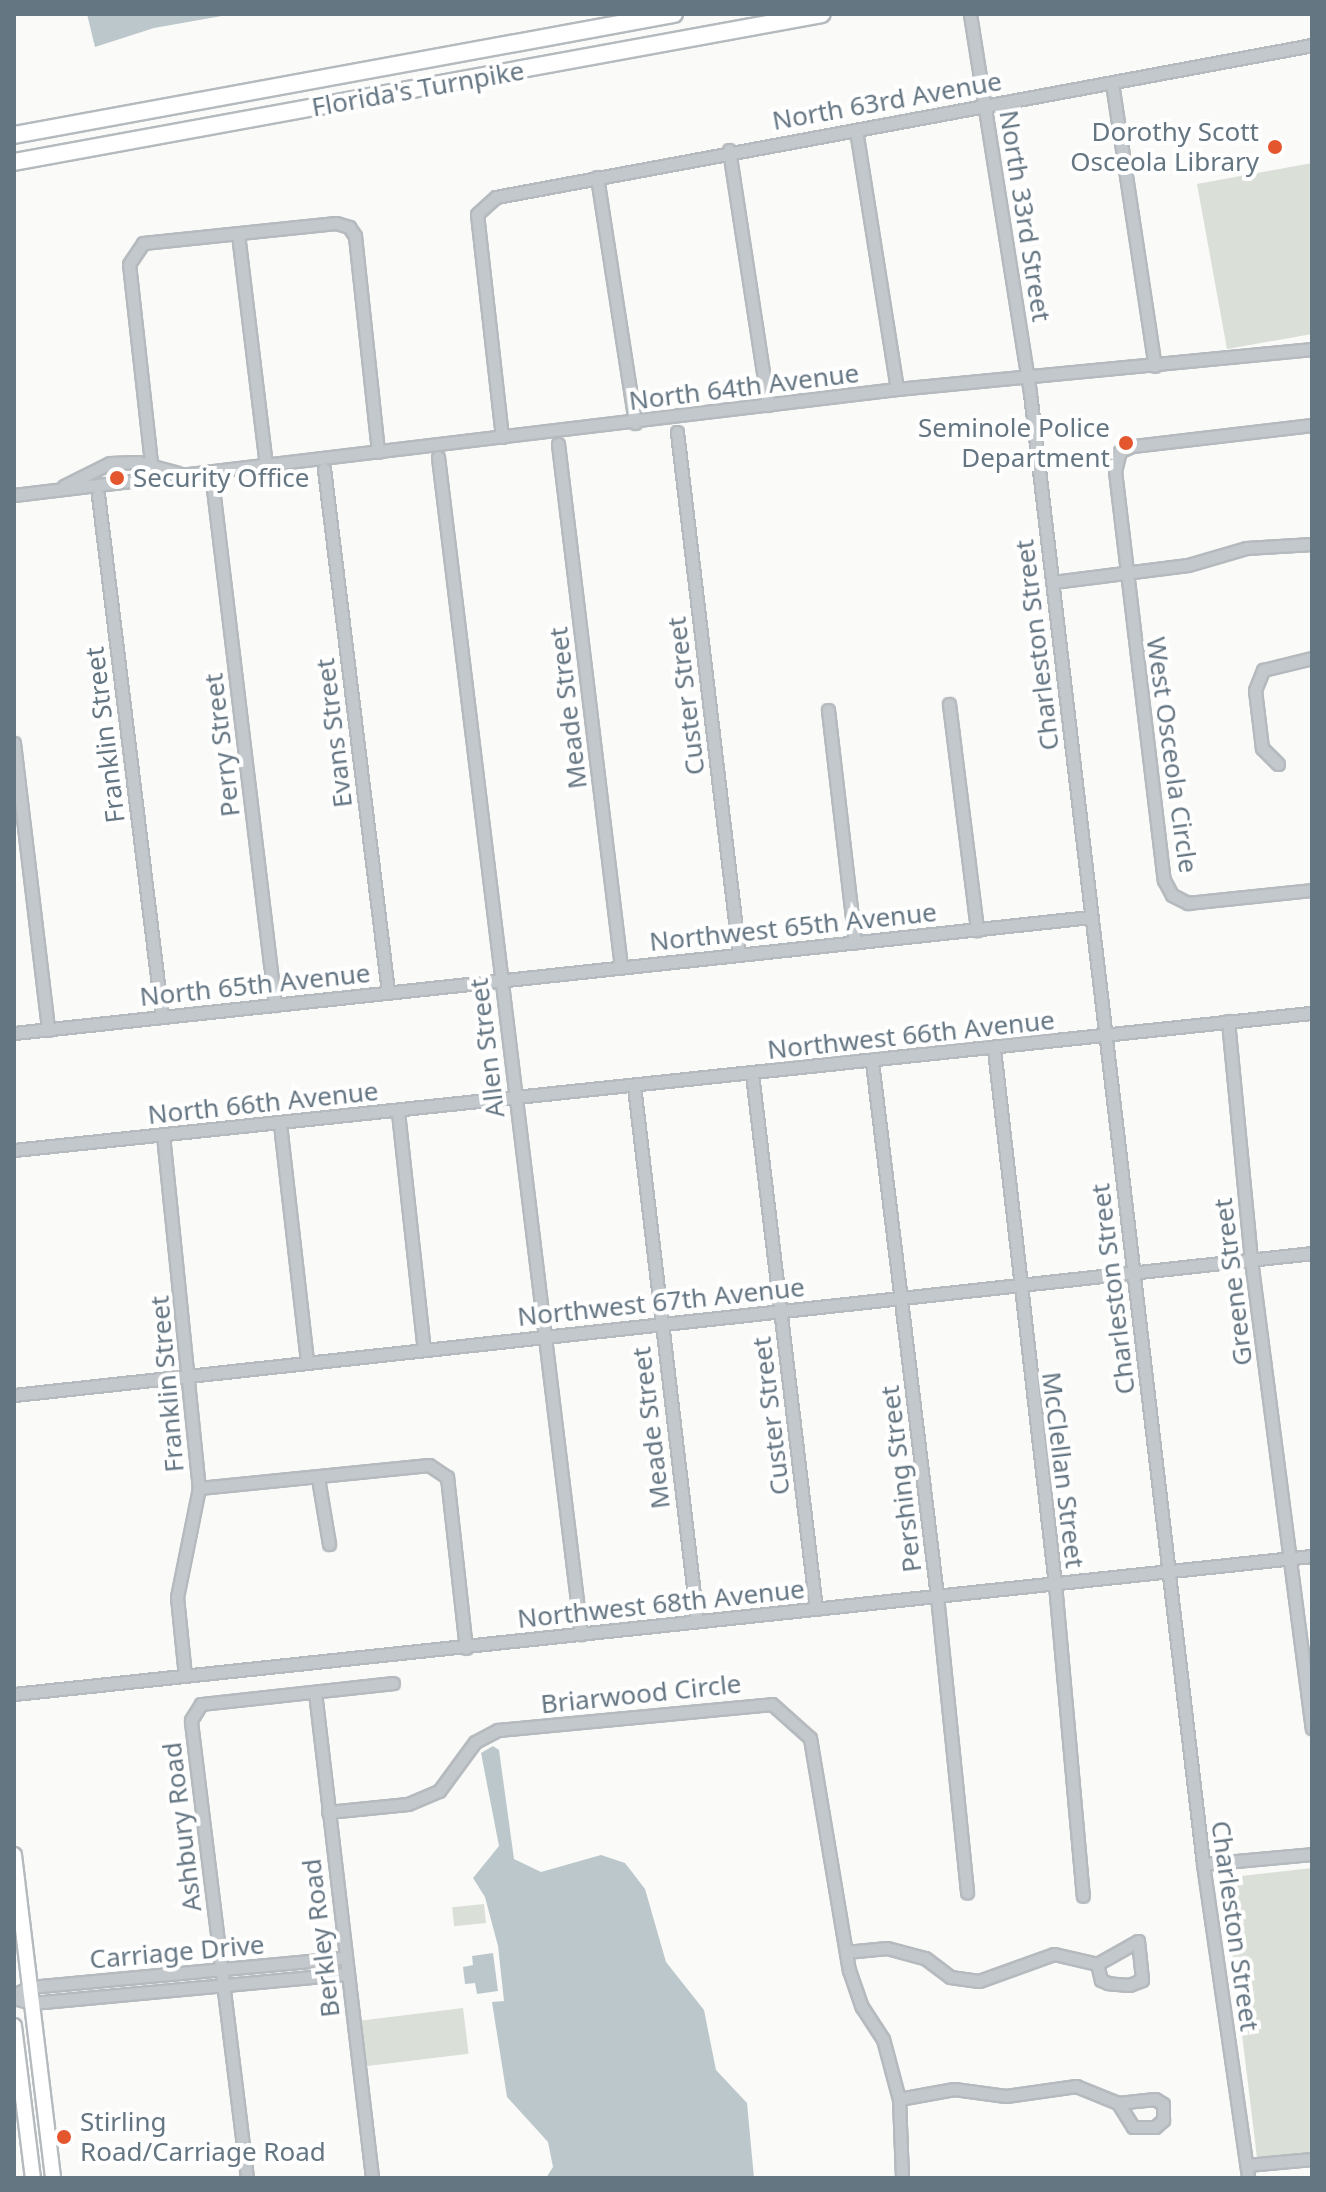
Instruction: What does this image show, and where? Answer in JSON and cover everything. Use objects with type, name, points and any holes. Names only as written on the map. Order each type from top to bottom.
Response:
[{"type":"highway","name":"Florida's Turnpike","points":[[14,135],[674,14]]},
{"type":"highway","name":"Florida's Turnpike","points":[[14,162],[822,14]]},
{"type":"main road","points":[[14,1855],[53,2178]]},
{"type":"main road","points":[[14,2026],[19,2104],[33,2178]]},
{"type":"street","name":"North 33rd Street","points":[[970,14],[1030,393]]},
{"type":"street","name":"North 63rd Avenue","points":[[502,437],[477,214],[496,197],[729,150],[856,130],[1312,45]]},
{"type":"street","points":[[1112,83],[1155,366]]},
{"type":"street","points":[[856,130],[897,389]]},
{"type":"street","points":[[729,150],[768,405]]},
{"type":"street","points":[[597,177],[635,423]]},
{"type":"street","points":[[153,481],[129,264],[133,251],[143,243],[336,223],[349,227],[355,236],[378,452]]},
{"type":"street","points":[[238,234],[266,464]]},
{"type":"street","name":"North 64th Avenue","points":[[14,495],[153,481],[183,474],[635,423],[897,389],[1312,349]]},
{"type":"street","name":"Charleston Street","points":[[1030,393],[1203,1864],[1248,2178]]},
{"type":"street","points":[[1126,573],[1115,471],[1120,451],[1312,425]]},
{"type":"street","name":"Custer Street","points":[[677,432],[739,954]]},
{"type":"street","name":"Meade Street","points":[[558,444],[621,967]]},
{"type":"street","name":"Allen Street","points":[[438,457],[581,1634]]},
{"type":"street","name":"North 64th Avenue","points":[[41,492],[110,463],[183,474]]},
{"type":"street","name":"Evans Street","points":[[324,469],[388,992]]},
{"type":"street","name":"Perry Street","points":[[212,480],[275,1005]]},
{"type":"street","name":"Franklin Street","points":[[98,495],[162,1017]]},
{"type":"street","points":[[1053,582],[1188,565],[1246,548],[1312,544]]},
{"type":"street","name":"West Osceola Circle","points":[[1126,573],[1164,880],[1172,895],[1188,903],[1312,890]]},
{"type":"street","points":[[1278,764],[1262,748],[1255,690],[1263,670],[1312,658]]},
{"type":"street","points":[[949,704],[977,930]]},
{"type":"street","points":[[828,710],[855,942]]},
{"type":"street","points":[[14,743],[48,1030]]},
{"type":"street","name":"Northwest 65th Avenue","points":[[501,980],[1090,917]]},
{"type":"street","name":"North 65th Avenue","points":[[14,1033],[501,980]]},
{"type":"street","name":"Northwest 66th Avenue","points":[[516,1099],[1312,1013]]},
{"type":"street","name":"Greene Street","points":[[1228,1021],[1251,1260],[1312,1728]]},
{"type":"street","name":"McClellan Street","points":[[994,1049],[1018,1286],[1055,1584],[1083,1896]]},
{"type":"street","name":"Pershing Street","points":[[872,1062],[937,1596],[967,1892]]},
{"type":"street","name":"Custer Street","points":[[752,1074],[816,1609]]},
{"type":"street","name":"Meade Street","points":[[634,1086],[697,1620]]},
{"type":"street","name":"North 66th Avenue","points":[[14,1150],[516,1099]]},
{"type":"street","points":[[398,1112],[424,1350]]},
{"type":"street","points":[[280,1124],[307,1362]]},
{"type":"street","name":"Franklin Street","points":[[163,1135],[191,1375],[199,1488],[177,1597],[185,1676]]},
{"type":"street","name":"Northwest 67th Avenue","points":[[14,1395],[1312,1253]]},
{"type":"street","points":[[199,1488],[429,1465],[447,1477],[466,1648]]},
{"type":"street","points":[[318,1478],[329,1544]]},
{"type":"street","name":"Northwest 68th Avenue","points":[[14,1694],[1312,1556]]},
{"type":"street","points":[[315,1692],[393,1683]]},
{"type":"street","name":"Ashbury Road","points":[[247,2178],[222,1985],[194,1710],[201,1704],[315,1692]]},
{"type":"street","name":"Berkley Road","points":[[315,1692],[372,2178]]},
{"type":"street","name":"Briarwood Circle","points":[[328,1812],[408,1804],[439,1791],[475,1742],[498,1730],[772,1704],[810,1738],[846,1952],[862,2007],[883,2039],[899,2099],[902,2178]]},
{"type":"street","points":[[1203,1864],[1312,1854]]},
{"type":"street","points":[[846,1952],[887,1948],[925,1958],[950,1977],[979,1981],[1054,1954],[1097,1964],[1138,1941],[1142,1980],[1129,1985],[1108,1983],[1101,1980],[1097,1964]]},
{"type":"street","name":"Carriage Drive","points":[[14,1996],[30,1987],[221,1972],[345,1958]]},
{"type":"street","name":"Carriage Drive","points":[[14,1996],[32,2003],[347,1974]]},
{"type":"street","points":[[73,1984],[74,1998]]},
{"type":"street","points":[[899,2099],[954,2089],[1006,2096],[1076,2086],[1118,2103]]},
{"type":"street","points":[[1247,2165],[1312,2159]]},
{"type":"shaded area","points":[[87,14],[233,14],[154,28],[95,47]]},
{"type":"shaded area","points":[[1312,163],[1312,334],[1227,349],[1197,184]]},
{"type":"shaded area","points":[[493,1746],[499,1750],[514,1859],[541,1872],[601,1855],[625,1863],[645,1889],[666,1962],[704,2010],[716,2070],[747,2103],[754,2178],[546,2178],[553,2167],[548,2142],[507,2097],[492,2002],[504,2001],[498,1946],[485,1897],[473,1878],[499,1846],[481,1753]]},
{"type":"shaded area","points":[[1312,1868],[1312,2153],[1257,2158],[1223,1878]]},
{"type":"shaded area","points":[[484,1904],[486,1923],[454,1926],[452,1907]]},
{"type":"shaded area","points":[[493,1953],[498,1991],[477,1994],[475,1983],[465,1984],[463,1967],[473,1965],[472,1956]]},
{"type":"shaded area","points":[[463,2008],[469,2054],[365,2066],[360,2021]]},
{"type":"place","name":"Dorothy Scott Osceola Library","points":[[1275,147]]},
{"type":"place","name":"Seminole Police Department","points":[[1126,443]]},
{"type":"place","name":"Security Office","points":[[117,478]]},
{"type":"place","name":"Stirling Road/Carriage Road","points":[[64,2137]]}]
